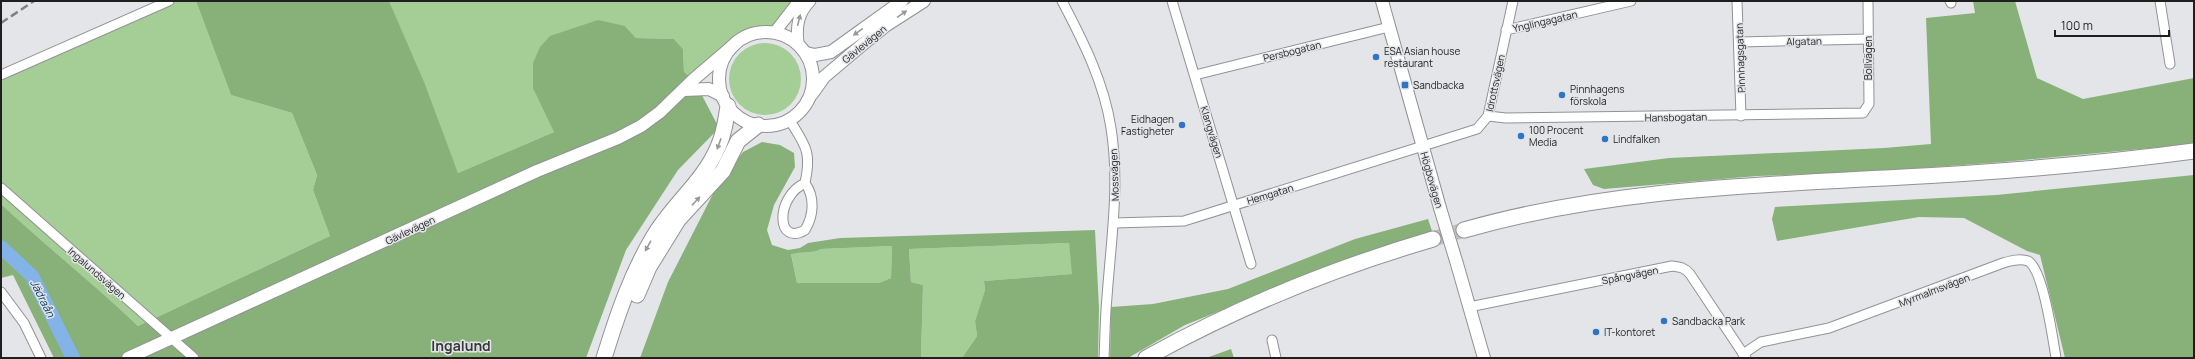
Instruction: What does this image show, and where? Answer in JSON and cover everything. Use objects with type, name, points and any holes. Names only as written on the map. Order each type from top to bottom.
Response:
[{"type":"highway","points":[[604,358],[616,321],[640,261],[655,235],[712,158],[723,132],[725,101]]},
{"type":"highway","points":[[614,358],[625,323],[649,267],[664,240],[678,220],[722,171],[738,141],[758,125]]},
{"type":"highway","points":[[2194,151],[2056,167],[1662,192],[1582,203],[1504,219],[1465,234],[1583,211],[1663,200],[2050,175],[2194,160]]},
{"type":"highway","points":[[1146,358],[1207,326],[1274,296],[1376,257],[1434,243],[1305,290],[1237,320],[1163,358]]},
{"type":"main road","name":"Gävlevägen","points":[[802,48],[815,55],[831,52],[902,1]]},
{"type":"main road","name":"Gävlevägen","points":[[810,95],[824,77],[885,26],[924,1]]},
{"type":"main road","name":"Högbovägen","points":[[1382,1],[1484,358]]},
{"type":"main road","points":[[775,32],[802,48],[812,66],[813,78],[810,95],[802,108],[789,119],[779,124],[758,125],[740,119],[733,114],[725,101],[719,82],[721,67],[726,55],[735,44],[756,33],[775,32]]},
{"type":"main road","name":"Gävlevägen","points":[[128,358],[537,171],[618,138],[641,126],[735,44]]},
{"type":"main road","points":[[684,90],[709,89],[725,101]]},
{"type":"street","points":[[1,75],[169,1]]},
{"type":"street","points":[[775,32],[799,1]]},
{"type":"street","points":[[802,48],[798,18],[804,7],[810,1]]},
{"type":"street","name":"Mossvägen","points":[[1062,1],[1094,67],[1106,104],[1111,127],[1116,173],[1114,223],[1106,298],[1104,358]]},
{"type":"street","name":"Klangvägen","points":[[1172,1],[1251,264]]},
{"type":"street","name":"Idrottsvägen","points":[[1423,147],[1477,129],[1488,116],[1513,1]]},
{"type":"street","name":"Ynglingagatan","points":[[1506,30],[1630,1]]},
{"type":"street","name":"Pinnhagsgatan","points":[[1737,1],[1740,42],[1741,116]]},
{"type":"street","name":"Bollvägen","points":[[1863,112],[1869,104],[1868,1]]},
{"type":"street","points":[[2160,1],[2170,64]]},
{"type":"street","name":"Persbogatan","points":[[1194,76],[1389,27]]},
{"type":"street","name":"Algatan","points":[[1740,42],[1868,39]]},
{"type":"street","name":"Hansbogatan","points":[[1488,116],[1506,118],[1741,116],[1863,112]]},
{"type":"street","points":[[789,119],[807,150],[808,165],[805,182],[812,199],[812,211],[806,230],[794,234],[790,233],[784,226],[783,213],[785,204],[792,191],[805,182]]},
{"type":"street","name":"Hemgatan","points":[[1114,223],[1184,221],[1423,147]]},
{"type":"street","name":"Ingalundsvägen","points":[[1,188],[194,358]]},
{"type":"street","name":"Myrmalmsvägen","points":[[1745,356],[1761,342],[1829,328],[2003,263],[2019,260],[2028,261],[2039,274],[2056,358]]},
{"type":"street","name":"Spångvägen","points":[[1469,307],[1672,266],[1680,267],[1685,268],[1690,274],[1745,356]]},
{"type":"street","points":[[1,292],[24,323],[42,358]]},
{"type":"street","points":[[1272,340],[1276,358]]},
{"type":"green space","points":[[169,1],[196,1],[231,95],[292,113],[317,175],[313,190],[330,236],[138,326],[1,204],[1,75]]},
{"type":"green space","points":[[196,1],[389,1],[424,82],[458,173],[554,132],[533,88],[533,63],[540,47],[550,36],[598,20],[625,26],[636,38],[674,39],[683,49],[684,72],[694,80],[719,128],[678,170],[626,250],[586,358],[54,358],[13,275],[1,278],[1,204],[138,326],[330,236],[313,190],[317,175],[292,113],[231,95]]},
{"type":"green space","points":[[389,1],[799,1],[775,32],[763,33],[740,40],[729,46],[689,76],[684,72],[683,49],[674,39],[636,38],[625,26],[549,118],[554,132],[458,173]]},
{"type":"green space","points":[[1973,1],[2015,1],[2037,78],[2083,99],[2194,78],[2194,144],[2003,162],[1867,172],[1757,176],[1604,189],[1593,185],[1584,169],[1669,158],[1884,148],[1931,144],[1926,18],[1975,13]]},
{"type":"green space","points":[[765,43],[785,49],[795,59],[801,79],[795,99],[785,109],[765,115],[745,109],[735,99],[729,79],[735,59],[745,49]]},
{"type":"green space","points":[[762,142],[780,145],[794,153],[795,167],[774,205],[767,230],[772,245],[788,250],[800,248],[808,243],[840,238],[1095,230],[1099,308],[1098,358],[962,358],[977,336],[975,321],[985,290],[984,281],[1072,274],[1069,243],[909,249],[911,282],[923,285],[921,358],[640,358],[668,282],[717,186],[743,152]],"holes":[[[892,246],[891,278],[879,283],[797,283],[791,254],[818,251],[821,249]]]},
{"type":"green space","points":[[2194,175],[2194,358],[2065,358],[2040,255],[2027,251],[1964,218],[1919,217],[1777,241],[1772,219],[1775,207],[1996,195]]},
{"type":"green space","points":[[1428,219],[1432,231],[1357,256],[1185,325],[1128,358],[1110,358],[1111,307],[1153,304],[1228,289],[1355,239]]},
{"type":"green space","points":[[1069,243],[1073,274],[984,281],[985,290],[975,321],[977,336],[962,358],[921,358],[923,285],[911,282],[909,249]]},
{"type":"green space","points":[[892,246],[891,278],[879,283],[797,283],[791,253],[811,252],[821,249]]},
{"type":"green space","points":[[1231,349],[1234,358],[1206,358]]},
{"type":"waterway","name":"Jädraån","points":[[1,247],[32,276],[73,358]]},
{"type":"tunnel","points":[[1433,239],[1464,230]]},
{"type":"railway","points":[[1,23],[34,1]]},
{"type":"place","name":"ESA Asian house restaurant","points":[[1376,57]]},
{"type":"place","name":"Sandbacka","points":[[1405,85]]},
{"type":"place","name":"Pinnhagens förskola","points":[[1562,95]]},
{"type":"place","name":"Eidhagen Fastigheter","points":[[1182,125]]},
{"type":"place","name":"100 Procent Media","points":[[1521,136]]},
{"type":"place","name":"Lindfalken","points":[[1605,139]]},
{"type":"place","name":"Sandbacka Park","points":[[1664,321]]},
{"type":"place","name":"IT-kontoret","points":[[1596,332]]},
{"type":"district","name":"Ingalund","points":[[461,345]]}]
